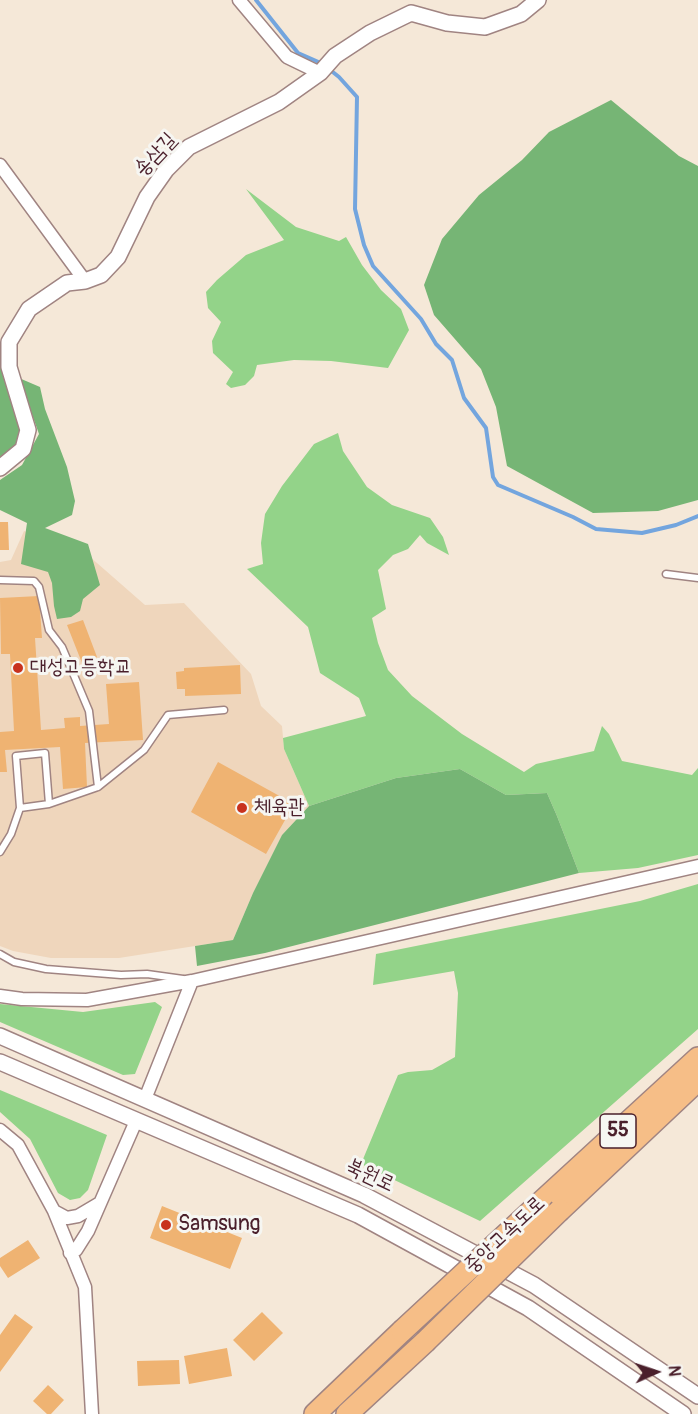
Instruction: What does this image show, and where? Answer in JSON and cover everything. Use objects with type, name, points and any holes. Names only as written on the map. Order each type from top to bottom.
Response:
[{"type":"highway","name":"중앙고속도로","points":[[315,1414],[538,1204],[698,1058]]},
{"type":"highway","name":"중앙고속도로","points":[[347,1414],[698,1080]]},
{"type":"street","points":[[239,0],[287,57],[320,73]]},
{"type":"street","name":"송삼길","points":[[0,468],[23,449],[28,430],[9,367],[9,342],[29,309],[67,283],[85,281],[101,275],[118,257],[147,196],[166,170],[189,147],[279,102],[320,73],[331,60],[370,33],[411,13],[447,23],[485,27],[521,14],[538,0]]},
{"type":"street","points":[[2,171],[85,281]]},
{"type":"street","points":[[0,996],[22,999],[87,1000],[192,981],[698,866]]},
{"type":"street","points":[[70,1253],[76,1250],[88,1231],[136,1121],[192,981]]},
{"type":"street","name":"북원로","points":[[0,1036],[364,1195],[534,1285],[698,1396]]},
{"type":"street","name":"북원로","points":[[0,1062],[358,1215],[528,1308],[682,1414]]},
{"type":"street","points":[[0,1130],[18,1145],[54,1211],[85,1287],[92,1414]]},
{"type":"street","points":[[54,1211],[67,1218],[78,1216],[100,1203]]},
{"type":"lane","points":[[666,574],[698,578]]},
{"type":"lane","points":[[0,580],[34,581],[39,587],[49,630],[62,647],[89,711],[98,786]]},
{"type":"lane","points":[[21,808],[49,804],[98,786],[144,750],[168,715],[224,710]]},
{"type":"lane","points":[[0,852],[11,834],[21,808],[16,756],[45,753],[49,804]]},
{"type":"lane","points":[[0,954],[14,962],[46,969],[121,975],[147,974],[192,981]]},
{"type":"shaded area","points":[[24,531],[81,549],[145,605],[184,603],[251,674],[261,706],[282,726],[284,749],[309,806],[282,835],[233,940],[119,958],[51,958],[13,951],[0,946],[0,562],[11,560]]},
{"type":"green space","points":[[611,100],[679,156],[698,166],[698,500],[658,511],[593,513],[507,466],[496,407],[481,369],[434,315],[424,285],[442,239],[479,195],[522,160],[549,132]]},
{"type":"green space","points":[[246,189],[296,227],[339,241],[346,237],[362,265],[381,290],[401,309],[409,330],[388,368],[331,361],[294,360],[257,365],[254,376],[245,385],[231,388],[226,384],[233,372],[213,353],[212,341],[221,322],[208,308],[206,292],[246,255],[284,240]]},
{"type":"green space","points":[[0,365],[6,377],[21,429],[15,447],[0,458]]},
{"type":"green space","points":[[19,378],[40,387],[45,409],[67,467],[75,501],[72,515],[45,528],[88,544],[100,585],[83,599],[80,611],[71,617],[57,619],[52,583],[48,572],[21,564],[27,523],[0,510],[0,480],[22,465],[39,434]]},
{"type":"green space","points":[[338,433],[343,451],[367,487],[392,505],[430,518],[443,537],[449,555],[427,543],[420,535],[408,549],[393,555],[378,570],[386,609],[372,618],[388,670],[412,696],[462,734],[524,772],[536,764],[594,751],[602,726],[609,734],[622,761],[692,775],[698,768],[698,855],[638,868],[579,873],[547,793],[506,795],[460,769],[396,778],[309,806],[284,749],[283,738],[366,716],[359,698],[320,673],[308,627],[247,569],[263,564],[261,543],[265,514],[282,486],[314,444]]},
{"type":"green space","points":[[460,769],[506,795],[547,793],[579,873],[265,953],[197,966],[195,946],[233,940],[282,835],[309,806],[396,778]]},
{"type":"green space","points":[[698,884],[698,1029],[480,1221],[361,1164],[398,1075],[432,1070],[455,1057],[458,993],[454,971],[373,985],[376,954],[640,901]]},
{"type":"green space","points":[[155,1002],[162,1007],[135,1074],[123,1075],[0,1022],[0,1004],[83,1012]]},
{"type":"green space","points":[[0,1090],[107,1135],[88,1190],[80,1198],[70,1200],[58,1193],[30,1139],[0,1112]]},
{"type":"building","points":[[0,522],[8,522],[9,550],[0,550]]},
{"type":"building","points":[[39,596],[42,638],[35,638],[41,730],[65,728],[64,718],[80,717],[80,726],[109,724],[106,684],[139,682],[143,740],[85,743],[87,787],[63,789],[60,747],[5,750],[7,772],[0,772],[0,732],[14,731],[10,654],[1,654],[0,598]]},
{"type":"building","points":[[83,620],[97,657],[82,663],[67,625]]},
{"type":"building","points":[[240,665],[241,694],[185,696],[185,689],[177,689],[176,672],[184,671],[184,668]]},
{"type":"building","name":"체육관","points":[[218,762],[294,804],[266,854],[191,812]]},
{"type":"building","points":[[162,1206],[242,1238],[230,1269],[150,1238]]},
{"type":"building","points":[[28,1240],[40,1258],[8,1278],[0,1266],[0,1258]]},
{"type":"building","points":[[262,1312],[283,1333],[254,1361],[233,1340]]},
{"type":"building","points":[[15,1314],[33,1327],[0,1372],[0,1335]]},
{"type":"building","points":[[227,1348],[232,1376],[189,1384],[184,1356]]},
{"type":"building","points":[[179,1360],[180,1384],[138,1386],[137,1361]]},
{"type":"building","points":[[48,1385],[64,1400],[51,1414],[47,1414],[33,1401]]},
{"type":"waterway","points":[[256,0],[298,53],[323,64]]},
{"type":"waterway","points":[[329,69],[357,97],[355,209],[364,245],[373,266],[421,319],[436,344],[452,360],[464,398],[486,428],[493,477],[498,485],[596,529],[642,533],[676,525],[698,516]]},
{"type":"place","name":"대성고등학교","points":[[18,668]]},
{"type":"place","name":"체육관","points":[[242,808]]},
{"type":"place","name":"Samsung","points":[[166,1225]]}]
